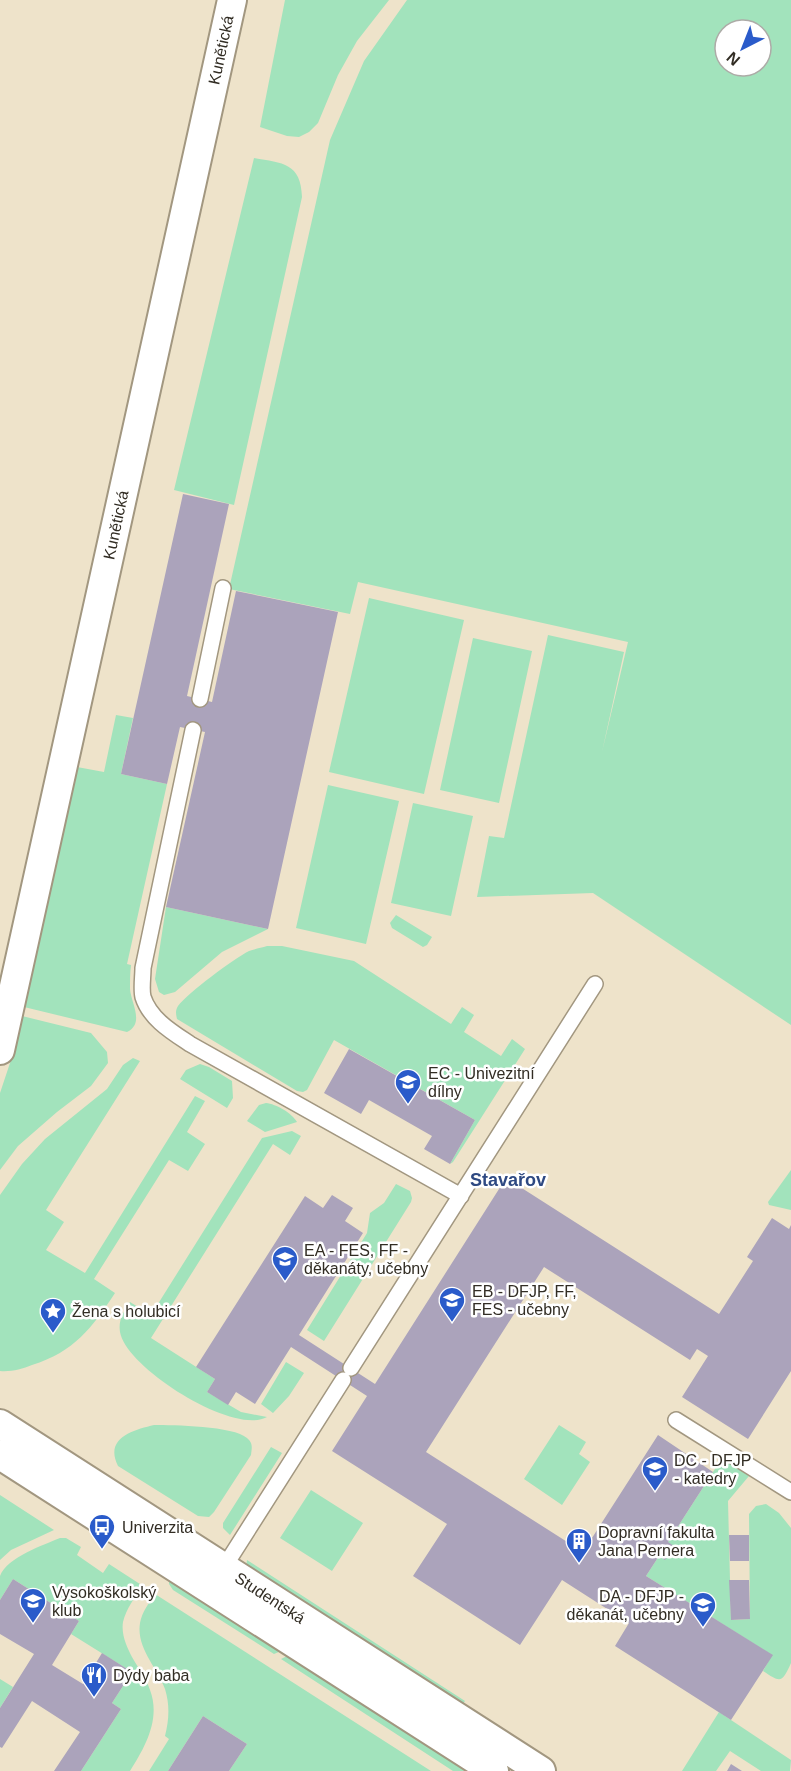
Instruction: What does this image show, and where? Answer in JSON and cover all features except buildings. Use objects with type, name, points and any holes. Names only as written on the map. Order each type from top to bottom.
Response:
[{"type":"street","name":"Kunětická","points":[[0,1050],[232,0]]},
{"type":"street","name":"Studentská","points":[[0,1424],[217,1579],[494,1771]]},
{"type":"street","name":"Studentská","points":[[0,1455],[217,1579],[541,1771]]},
{"type":"lane","points":[[200,699],[223,588]]},
{"type":"lane","points":[[193,730],[142,968],[142,996],[148,1007],[164,1027],[190,1044],[461,1196]]},
{"type":"lane","points":[[217,1579],[595,984]]},
{"type":"lane","points":[[676,1420],[791,1492]]},
{"type":"green space","points":[[285,0],[389,0],[357,41],[338,75],[318,123],[309,132],[299,137],[287,136],[260,127]]},
{"type":"green space","points":[[407,0],[791,0],[791,1025],[593,893],[477,897],[489,836],[504,838],[548,635],[624,652],[602,752],[628,642],[358,582],[350,614],[229,589],[330,140],[364,61]]},
{"type":"green space","points":[[254,158],[274,161],[294,171],[301,186],[302,197],[234,505],[174,490]]},
{"type":"green space","points":[[369,598],[464,620],[424,794],[329,772]]},
{"type":"green space","points":[[473,638],[532,651],[499,803],[440,790]]},
{"type":"green space","points":[[116,715],[133,718],[121,774],[167,784],[127,964],[131,965],[130,989],[136,1018],[132,1028],[127,1032],[24,1007],[77,767],[104,772]]},
{"type":"green space","points":[[328,785],[399,801],[366,944],[296,928]]},
{"type":"green space","points":[[413,803],[473,816],[451,916],[391,903]]},
{"type":"green space","points":[[166,907],[268,929],[222,952],[175,992],[164,995],[159,992],[155,979]]},
{"type":"green space","points":[[396,915],[432,937],[427,945],[423,947],[392,928],[390,923]]},
{"type":"green space","points":[[267,946],[282,946],[354,961],[451,1024],[462,1007],[474,1015],[464,1032],[501,1056],[512,1039],[525,1049],[453,1162],[450,1164],[475,1120],[334,1040],[307,1090],[303,1092],[297,1091],[177,1019],[178,1006],[201,985],[242,955]]},
{"type":"green space","points":[[22,1016],[91,1033],[107,1052],[108,1063],[91,1086],[18,1146],[0,1170],[0,1093]]},
{"type":"green space","points":[[133,1058],[140,1061],[46,1210],[64,1222],[46,1250],[85,1273],[195,1096],[205,1101],[187,1132],[205,1144],[188,1171],[169,1160],[94,1279],[115,1293],[90,1328],[71,1346],[47,1360],[20,1369],[0,1371],[0,1195],[22,1164],[45,1139],[107,1089],[123,1065]]},
{"type":"green space","points":[[200,1064],[232,1081],[233,1098],[227,1108],[180,1079],[186,1070]]},
{"type":"green space","points":[[266,1103],[283,1110],[297,1122],[265,1132],[247,1121],[259,1105]]},
{"type":"green space","points":[[292,1131],[301,1136],[290,1155],[273,1144],[151,1338],[215,1379],[207,1392],[241,1412],[267,1417],[251,1420],[231,1417],[183,1395],[160,1380],[127,1347],[120,1332],[121,1320],[130,1302],[151,1315],[262,1138]]},
{"type":"green space","points":[[791,1170],[791,1210],[769,1205],[768,1202]]},
{"type":"green space","points":[[396,1184],[410,1191],[411,1202],[324,1341],[307,1330],[367,1233],[370,1213],[384,1203]]},
{"type":"green space","points":[[286,1362],[304,1373],[289,1396],[273,1413],[261,1404]]},
{"type":"green space","points":[[154,1425],[230,1431],[240,1434],[250,1442],[251,1455],[209,1517],[198,1516],[118,1466],[115,1448],[118,1442],[130,1433]]},
{"type":"green space","points":[[559,1425],[586,1442],[579,1454],[590,1462],[562,1505],[524,1479]]},
{"type":"green space","points":[[271,1447],[282,1453],[230,1535],[223,1528],[223,1523]]},
{"type":"green space","points":[[722,1458],[749,1476],[728,1501],[731,1620],[750,1619],[749,1514],[756,1506],[766,1504],[779,1513],[791,1528],[791,1663],[780,1679],[763,1671],[772,1655],[646,1576],[659,1556],[665,1559],[668,1542]]},
{"type":"green space","points":[[311,1490],[363,1523],[332,1571],[280,1538]]},
{"type":"green space","points":[[0,1495],[54,1530],[11,1550],[0,1560]]},
{"type":"green space","points":[[60,1538],[66,1538],[81,1547],[77,1555],[103,1573],[109,1564],[143,1586],[126,1612],[123,1632],[130,1653],[148,1686],[154,1712],[146,1742],[130,1771],[81,1771],[121,1709],[112,1703],[132,1672],[71,1634],[79,1621],[13,1579],[0,1600],[0,1576],[4,1569],[27,1552]]},
{"type":"green space","points":[[247,1560],[465,1701],[459,1709],[246,1568]]},
{"type":"green space","points":[[169,1577],[286,1649],[274,1654],[173,1590],[169,1584]]},
{"type":"green space","points":[[155,1594],[431,1771],[229,1771],[247,1744],[203,1716],[168,1771],[149,1771],[169,1739],[165,1736],[168,1701],[165,1689],[144,1649],[140,1632],[142,1615]]},
{"type":"green space","points":[[293,1653],[468,1767],[464,1771],[453,1771],[281,1659]]},
{"type":"green space","points":[[0,1679],[13,1687],[0,1708]]},
{"type":"green space","points":[[719,1712],[791,1760],[790,1771],[761,1771],[730,1751],[716,1771],[682,1771]]},
{"type":"place","name":"EC - Univezitní dílny","points":[[408,1105]]},
{"type":"place","name":"EA - FES, FF - děkanáty, učebny","points":[[285,1282]]},
{"type":"place","name":"EB - DFJP, FF, FES - učebny","points":[[452,1323]]},
{"type":"place","name":"Žena s holubicí","points":[[53,1334]]},
{"type":"place","name":"DC - DFJP - katedry","points":[[655,1492]]},
{"type":"place","name":"Univerzita","points":[[102,1550]]},
{"type":"place","name":"Dopravní fakulta Jana Pernera","points":[[579,1564]]},
{"type":"place","name":"Vysokoškolský klub","points":[[33,1624]]},
{"type":"place","name":"DA - DFJP - děkanát, učebny","points":[[703,1628]]},
{"type":"place","name":"Dýdy baba","points":[[94,1698]]},
{"type":"district","name":"Stavařov","points":[[508,1180]]}]
